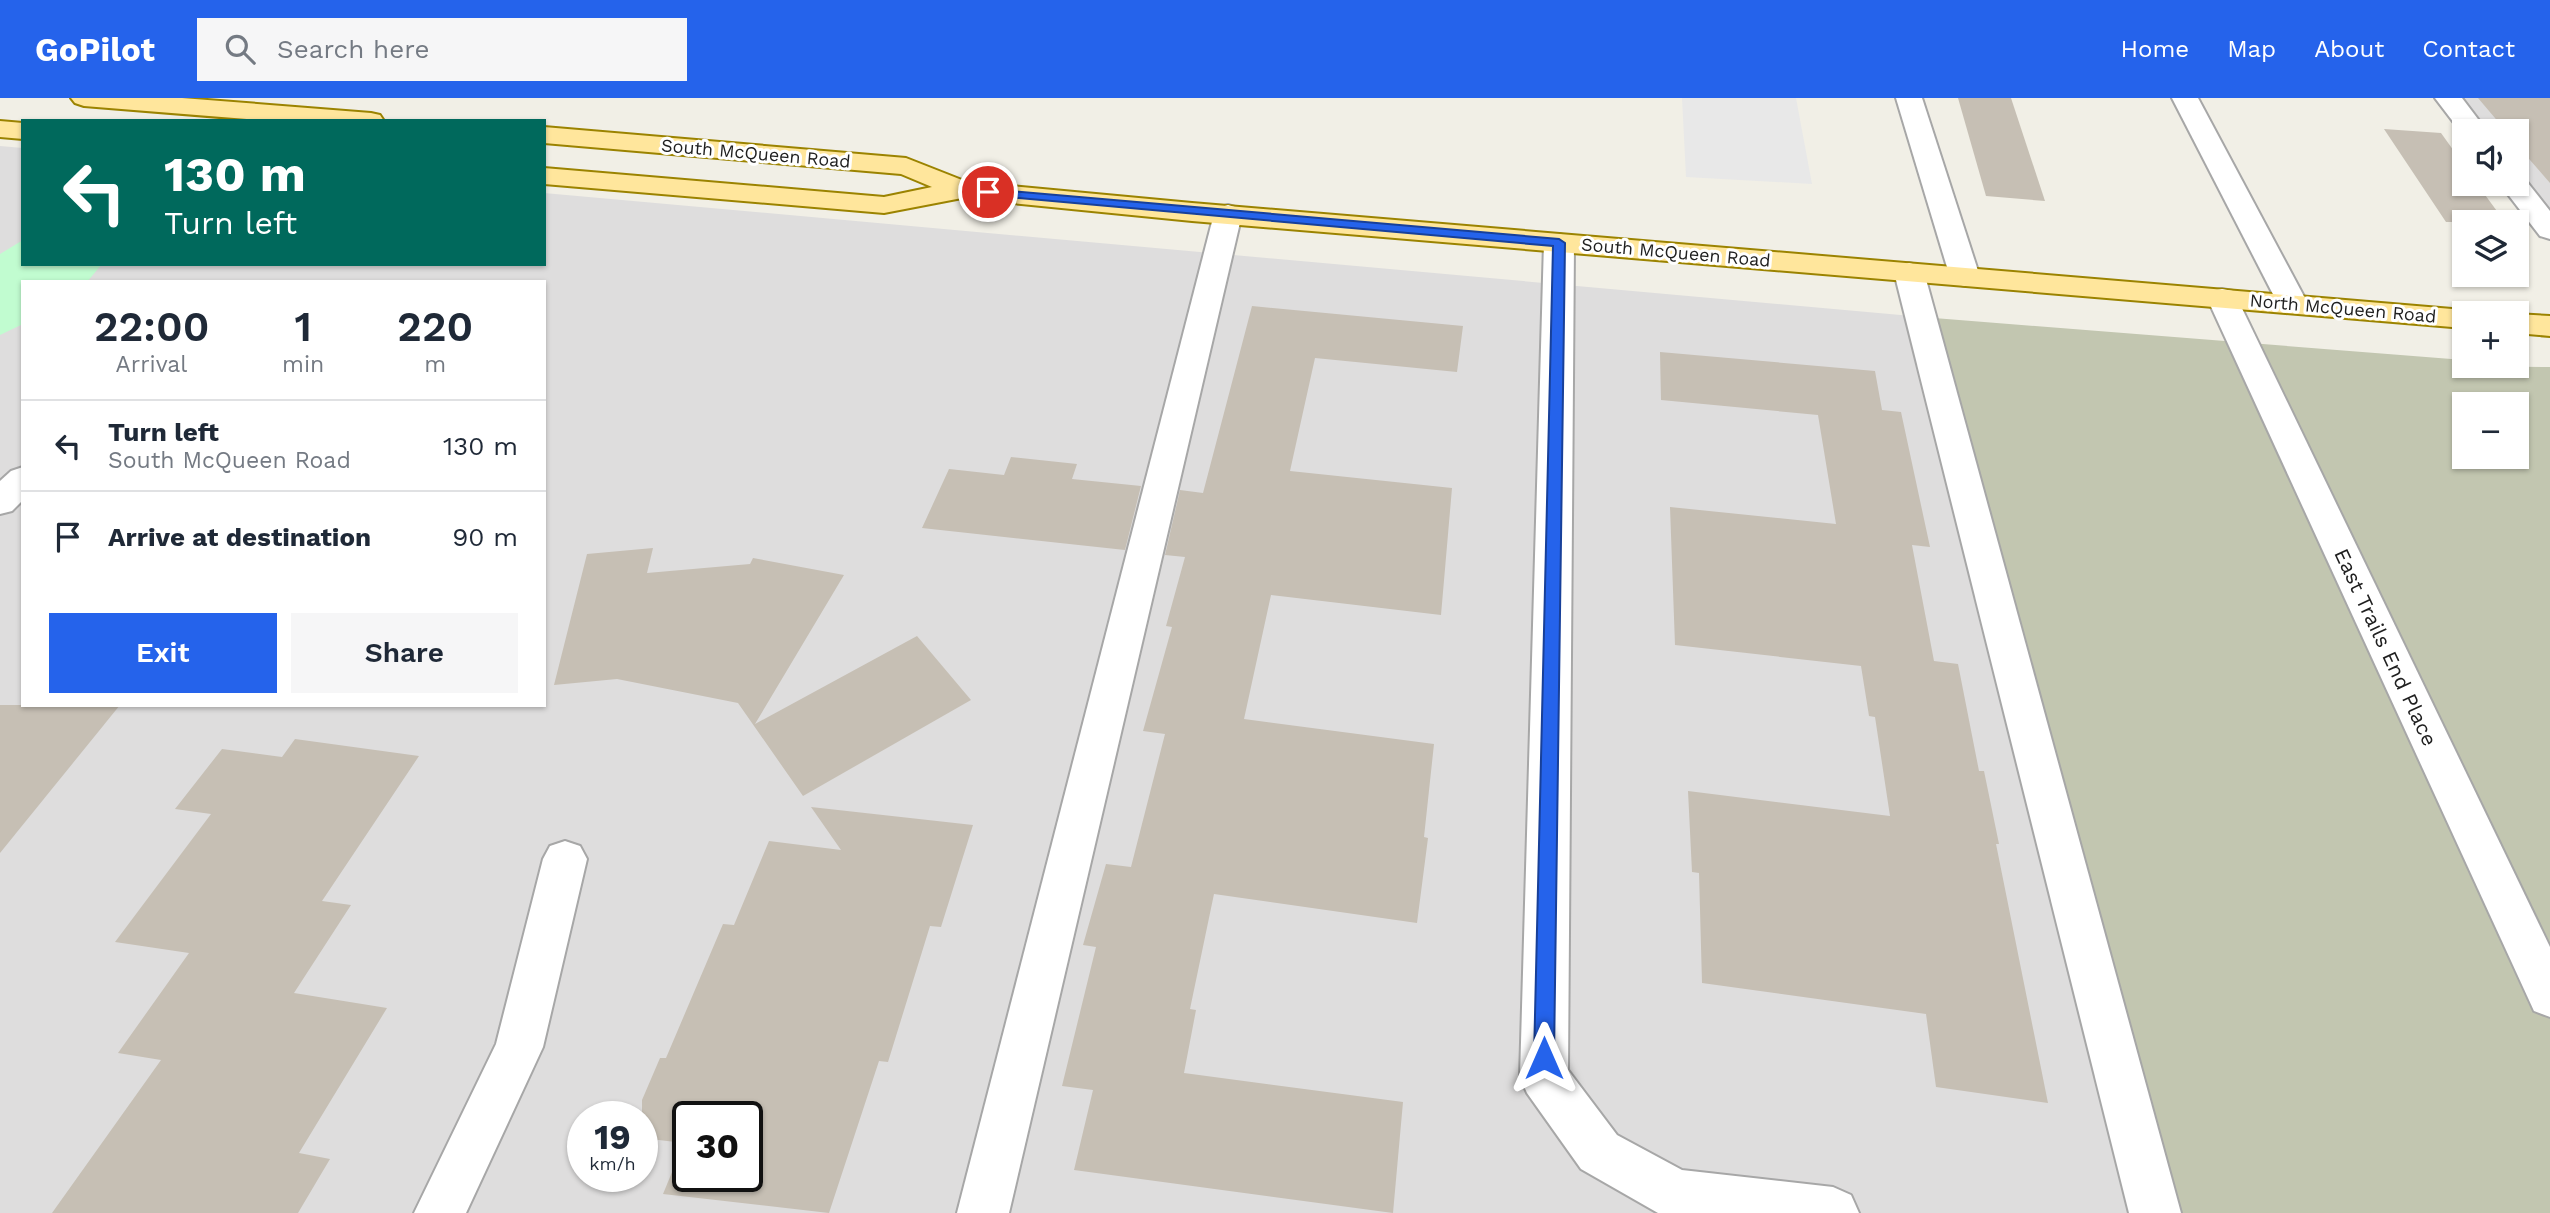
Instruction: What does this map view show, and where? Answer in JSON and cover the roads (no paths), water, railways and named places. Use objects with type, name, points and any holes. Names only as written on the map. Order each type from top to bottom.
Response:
[{"type":"main road","points":[[84,98],[346,119]]},
{"type":"main road","points":[[0,129],[21,131]]},
{"type":"main road","name":"South McQueen Road","points":[[546,135],[906,166],[962,190]]},
{"type":"main road","name":"South McQueen Road","points":[[546,176],[884,205],[962,190],[2222,298]]},
{"type":"main road","name":"North McQueen Road","points":[[2222,298],[2452,318]]},
{"type":"main road","points":[[2529,324],[2550,326]]},
{"type":"street","points":[[1909,98],[1965,276]]},
{"type":"street","points":[[2185,98],[2293,304]]},
{"type":"street","points":[[2448,98],[2465,119]]},
{"type":"street","points":[[2523,196],[2550,230]]},
{"type":"street","points":[[983,1213],[1228,214]]},
{"type":"street","points":[[1559,243],[1544,1077],[1599,1152],[1676,1195],[1833,1213]]},
{"type":"street","points":[[1909,272],[2155,1213]]},
{"type":"street","name":"East Trails End Place","points":[[2222,298],[2550,996]]},
{"type":"street","points":[[0,502],[21,481]]},
{"type":"street","points":[[440,1213],[519,1047],[565,859]]}]
